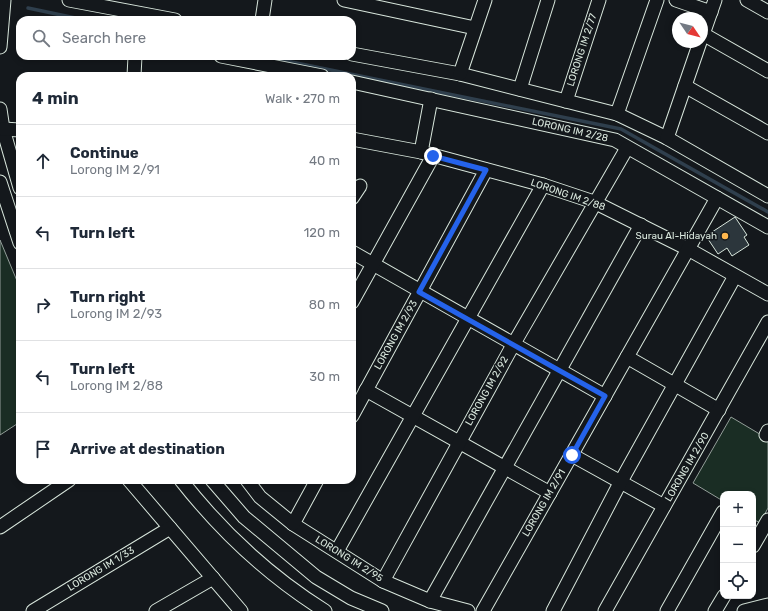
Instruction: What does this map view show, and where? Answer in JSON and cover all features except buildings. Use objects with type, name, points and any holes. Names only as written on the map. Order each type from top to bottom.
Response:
[{"type":"street","points":[[0,47],[4,0]]},
{"type":"street","points":[[69,0],[153,16]]},
{"type":"street","points":[[263,16],[266,0]]},
{"type":"street","points":[[344,0],[476,28]]},
{"type":"street","points":[[460,74],[485,0]]},
{"type":"street","points":[[520,89],[548,0]]},
{"type":"street","name":"LORONG IM 2/77","points":[[566,101],[599,0]]},
{"type":"street","points":[[617,114],[657,0]]},
{"type":"street","points":[[676,0],[713,6],[708,21]]},
{"type":"street","points":[[748,0],[768,12]]},
{"type":"street","points":[[708,41],[768,71]]},
{"type":"street","points":[[667,138],[698,48]]},
{"type":"street","points":[[356,55],[460,74],[617,114],[667,138],[768,196]]},
{"type":"street","points":[[134,72],[135,60]]},
{"type":"street","points":[[234,60],[268,70],[286,72]]},
{"type":"street","name":"LORONG IM 2/28","points":[[356,83],[615,140],[768,227]]},
{"type":"street","points":[[685,86],[768,133]]},
{"type":"street","points":[[421,152],[431,99]]},
{"type":"street","points":[[0,109],[3,129],[16,174]]},
{"type":"street","points":[[3,129],[16,130]]},
{"type":"street","name":"LORONG IM 2/88","points":[[356,140],[421,152],[543,185],[594,202],[688,249],[735,276],[766,290]]},
{"type":"street","name":"LORONG IM 2/92","points":[[383,581],[513,345],[594,202],[627,148]]},
{"type":"street","points":[[356,295],[433,156]]},
{"type":"street","name":"LORONG IM 2/93","points":[[356,409],[486,170]]},
{"type":"street","points":[[0,182],[16,231]]},
{"type":"street","points":[[337,552],[543,185]]},
{"type":"street","points":[[356,192],[360,186]]},
{"type":"street","name":"LORONG IM 2/91","points":[[483,611],[717,198]]},
{"type":"street","points":[[430,601],[641,225]]},
{"type":"street","points":[[356,254],[419,292],[605,396]]},
{"type":"street","points":[[553,611],[620,483],[735,276]]},
{"type":"street","name":"LORONG IM 2/90","points":[[605,611],[768,322]]},
{"type":"street","points":[[627,358],[719,410]]},
{"type":"street","points":[[366,390],[550,493]]},
{"type":"street","points":[[572,455],[620,483],[664,506]]},
{"type":"street","points":[[0,527],[63,484]]},
{"type":"street","points":[[132,484],[240,611]]},
{"type":"street","points":[[184,484],[227,534],[302,597],[325,611]]},
{"type":"street","points":[[215,484],[244,517],[316,577],[351,598],[382,611]]},
{"type":"street","name":"LORONG IM 2/95","points":[[250,484],[260,497],[293,524],[383,581],[430,601],[468,611]]},
{"type":"street","points":[[293,524],[315,484]]},
{"type":"street","points":[[667,611],[720,517]]},
{"type":"street","points":[[756,541],[768,520]]},
{"type":"street","name":"LORONG IM 1/33","points":[[40,609],[170,528]]},
{"type":"street","points":[[156,611],[213,578]]},
{"type":"street","points":[[715,611],[722,599]]},
{"type":"street","points":[[744,611],[768,605]]},
{"type":"green space","points":[[0,240],[16,278],[16,425],[0,435]]},
{"type":"green space","points":[[731,417],[768,439],[768,508],[760,523],[756,521],[756,491],[720,491],[720,499],[693,483]]},
{"type":"waterway","points":[[28,8],[66,16]]},
{"type":"waterway","points":[[282,60],[341,72]]},
{"type":"waterway","points":[[356,75],[621,129],[768,212]]},
{"type":"place","name":"Surau Al-Hidayah","points":[[725,236]]},
{"type":"route","points":[[433,156],[486,170],[419,292],[605,396],[572,455]]}]
